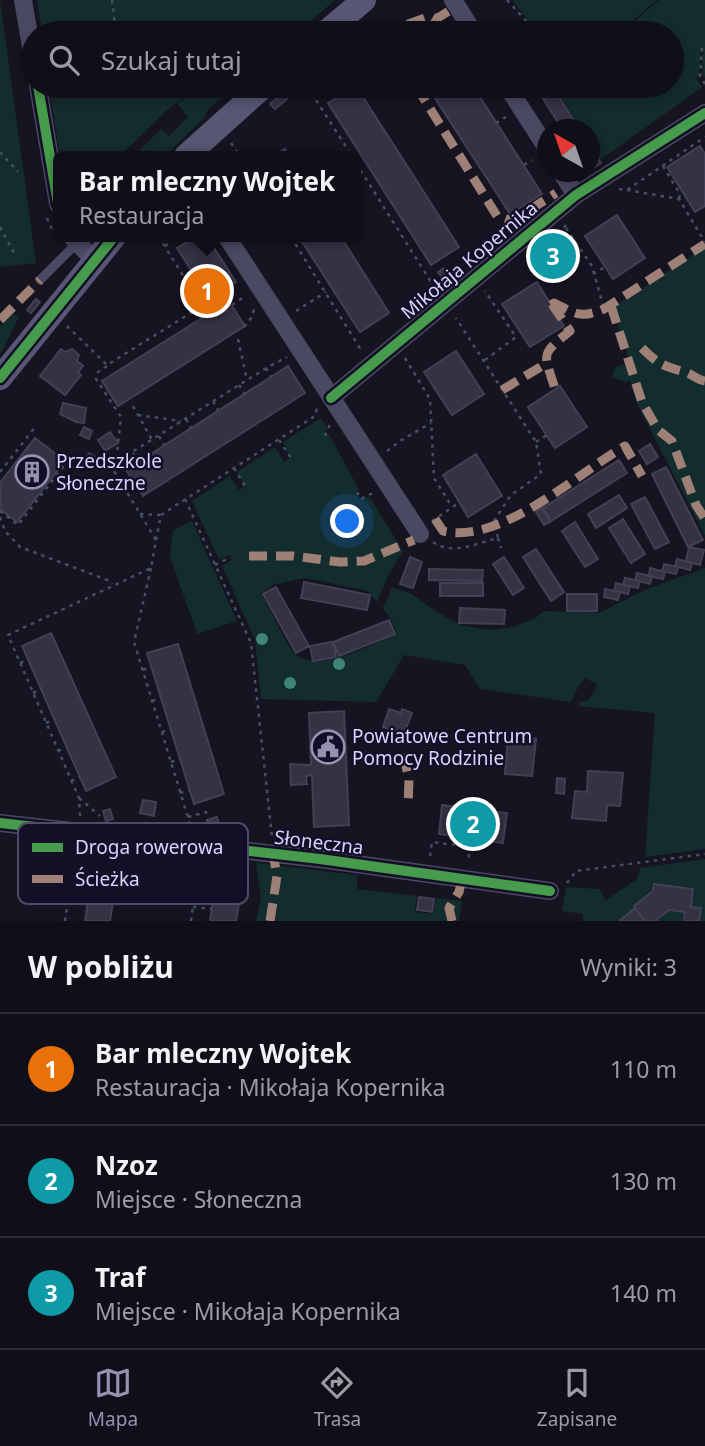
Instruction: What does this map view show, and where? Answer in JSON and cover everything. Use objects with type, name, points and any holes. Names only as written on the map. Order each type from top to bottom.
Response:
[{"type":"street","points":[[23,0],[27,21]]},
{"type":"street","points":[[339,21],[364,0]]},
{"type":"street","points":[[453,0],[466,21]]},
{"type":"street","points":[[40,98],[53,174]]},
{"type":"street","points":[[192,151],[251,98]]},
{"type":"street","points":[[513,98],[537,142]]},
{"type":"street","name":"Mikołaja Kopernika","points":[[324,399],[576,195],[705,113]]},
{"type":"street","points":[[568,182],[576,195]]},
{"type":"street","points":[[76,242],[95,261]]},
{"type":"street","points":[[0,377],[110,242]]},
{"type":"street","points":[[230,242],[281,320],[324,399],[427,532]]},
{"type":"street","name":"Słoneczna","points":[[0,823],[18,825]]},
{"type":"street","name":"Słoneczna","points":[[248,849],[550,891]]},
{"type":"lane","points":[[40,280],[72,242]]},
{"type":"path","points":[[112,0],[115,21]]},
{"type":"path","points":[[507,0],[526,21]]},
{"type":"path","points":[[702,48],[700,76],[705,84]]},
{"type":"path","points":[[315,98],[349,151]]},
{"type":"path","points":[[496,123],[512,114]]},
{"type":"path","points":[[627,190],[705,136]]},
{"type":"path","points":[[227,137],[237,151]]},
{"type":"path","points":[[0,152],[18,172]]},
{"type":"path","points":[[524,165],[537,157]]},
{"type":"path","points":[[663,166],[705,242]]},
{"type":"path","points":[[361,171],[441,297]]},
{"type":"path","points":[[612,187],[679,199]]},
{"type":"path","points":[[556,236],[566,228],[570,217]]},
{"type":"path","points":[[0,227],[14,253]]},
{"type":"path","points":[[566,228],[592,266],[604,310]]},
{"type":"path","points":[[156,540],[114,471],[121,418],[96,379],[98,372],[107,365],[202,306],[162,242]]},
{"type":"path","points":[[164,246],[171,242]]},
{"type":"path","points":[[294,242],[365,356]]},
{"type":"path","points":[[593,274],[605,267]]},
{"type":"path","points":[[484,360],[516,337],[485,291]]},
{"type":"path","points":[[281,320],[326,292]]},
{"type":"path","points":[[232,305],[247,295]]},
{"type":"path","points":[[454,315],[536,442],[541,474],[511,495],[494,522],[501,548]]},
{"type":"path","points":[[68,326],[107,365]]},
{"type":"path","points":[[238,339],[247,380]]},
{"type":"path","points":[[403,355],[430,400],[435,478],[452,508]]},
{"type":"path","points":[[116,462],[239,384],[290,356]]},
{"type":"path","points":[[266,368],[271,377]]},
{"type":"path","points":[[239,384],[245,394]]},
{"type":"path","points":[[140,514],[161,515],[315,416],[324,399]]},
{"type":"path","points":[[213,401],[218,410]]},
{"type":"path","points":[[133,406],[152,440]]},
{"type":"path","points":[[138,415],[181,421]]},
{"type":"path","points":[[186,418],[191,428]]},
{"type":"path","points":[[373,462],[400,441],[431,423]]},
{"type":"path","points":[[0,472],[36,426]]},
{"type":"path","points":[[159,435],[164,445]]},
{"type":"path","points":[[536,442],[547,435]]},
{"type":"path","points":[[278,439],[290,458]]},
{"type":"path","points":[[132,452],[138,462]]},
{"type":"path","points":[[0,511],[18,525],[66,463]]},
{"type":"path","points":[[234,468],[245,486]]},
{"type":"path","points":[[357,492],[361,499],[371,494]]},
{"type":"path","points":[[185,499],[251,643],[273,853]]},
{"type":"path","points":[[460,502],[427,532],[441,548],[457,549],[498,538]]},
{"type":"path","points":[[161,515],[134,642],[192,823]]},
{"type":"path","points":[[0,517],[5,531],[20,547],[110,581],[112,586]]},
{"type":"path","points":[[215,565],[229,558]]},
{"type":"path","points":[[0,636],[8,635],[151,568]]},
{"type":"path","points":[[8,635],[79,798],[80,823]]},
{"type":"path","points":[[20,663],[28,660]]},
{"type":"path","points":[[143,670],[151,667]]},
{"type":"path","points":[[33,693],[41,689]]},
{"type":"path","points":[[152,701],[161,698]]},
{"type":"path","points":[[46,723],[55,719]]},
{"type":"path","points":[[162,732],[171,729]]},
{"type":"path","points":[[58,751],[67,747]]},
{"type":"path","points":[[171,762],[180,759]]},
{"type":"path","points":[[71,781],[80,777]]},
{"type":"path","points":[[180,793],[189,790]]},
{"type":"path","points":[[79,798],[107,823]]},
{"type":"path","points":[[188,817],[206,812],[209,823]]},
{"type":"path","points":[[429,866],[432,842],[470,847],[466,879]]},
{"type":"path","points":[[567,883],[576,871],[705,854]]},
{"type":"path","points":[[191,921],[193,904]]},
{"type":"path","points":[[193,907],[212,909]]},
{"type":"green space","points":[[0,0],[36,263],[0,267]]},
{"type":"green space","points":[[37,0],[335,0],[311,21],[298,21],[303,18],[298,21],[40,21]]},
{"type":"green space","points":[[512,0],[657,0],[632,21],[529,21]]},
{"type":"green space","points":[[659,0],[705,0],[705,78],[702,74],[703,47],[699,76],[696,78],[702,87],[600,160],[600,119],[575,119],[562,98],[684,98],[684,21],[635,21]]},
{"type":"green space","points":[[51,98],[183,98],[125,151],[59,151]]},
{"type":"green space","points":[[184,98],[221,98],[170,151],[139,151],[161,129],[169,136],[188,117],[177,103]]},
{"type":"green space","points":[[705,247],[705,536],[637,404],[630,380],[626,382],[612,377],[615,367],[630,363],[612,308]]},
{"type":"green space","points":[[13,314],[19,317],[0,355],[0,326]]},
{"type":"green space","points":[[321,418],[327,428],[324,436],[329,434],[359,490],[356,492],[360,499],[369,496],[403,551],[377,602],[368,591],[305,578],[276,584],[261,593],[292,650],[305,659],[317,661],[346,655],[397,634],[383,609],[392,587],[410,593],[460,625],[489,630],[513,627],[534,619],[544,611],[599,613],[644,590],[705,568],[705,849],[645,857],[655,713],[578,706],[579,702],[589,700],[597,685],[586,678],[579,685],[571,702],[480,689],[465,665],[404,655],[376,702],[261,699],[255,640],[222,566],[232,560],[229,555],[219,560],[192,501],[230,476],[239,490],[245,486],[237,472],[275,447],[284,462],[290,458],[283,442]]},
{"type":"green space","points":[[192,521],[237,621],[197,634],[170,556],[173,530]]},
{"type":"green space","points":[[705,859],[705,921],[583,921],[583,914],[562,911],[566,887],[599,889],[606,900],[637,879],[640,868]]},
{"type":"green space","points":[[256,863],[357,875],[357,889],[417,896],[415,912],[433,914],[436,898],[462,901],[459,921],[256,921],[261,898]]},
{"type":"building","points":[[277,98],[287,99],[275,109],[270,104]]},
{"type":"building","points":[[336,98],[364,98],[459,247],[431,265],[328,103]]},
{"type":"building","points":[[435,98],[481,98],[542,194],[510,214]]},
{"type":"building","points":[[543,98],[560,98],[573,119],[556,119]]},
{"type":"building","points":[[700,146],[705,154],[705,206],[695,212],[667,167]]},
{"type":"building","points":[[617,215],[645,258],[613,279],[585,236]]},
{"type":"building","points":[[187,242],[210,242],[236,282],[222,291],[245,326],[118,406],[102,381],[216,309],[177,248]]},
{"type":"building","points":[[302,242],[344,242],[389,313],[360,332]]},
{"type":"building","points":[[555,246],[563,258],[551,265],[544,254]]},
{"type":"building","points":[[444,268],[451,278],[445,282],[438,272]]},
{"type":"building","points":[[537,282],[564,326],[530,347],[502,304]]},
{"type":"building","points":[[36,299],[40,302],[31,313],[27,310]]},
{"type":"building","points":[[61,349],[65,352],[72,349],[79,355],[77,361],[83,366],[78,372],[81,375],[65,395],[40,376]]},
{"type":"building","points":[[456,351],[484,394],[452,415],[424,372]]},
{"type":"building","points":[[288,366],[305,393],[143,496],[126,470]]},
{"type":"building","points":[[560,386],[587,427],[555,448],[528,407]]},
{"type":"building","points":[[63,403],[86,408],[84,423],[60,414]]},
{"type":"building","points":[[84,427],[92,431],[89,439],[80,435]]},
{"type":"building","points":[[110,432],[118,443],[105,451],[98,440]]},
{"type":"building","name":"Przedszkole Słoneczne","points":[[35,438],[65,461],[17,522],[0,509],[0,483]]},
{"type":"building","points":[[650,444],[658,457],[647,464],[639,451]]},
{"type":"building","points":[[89,453],[97,458],[93,464],[85,459]]},
{"type":"building","points":[[476,454],[502,496],[468,517],[443,475]]},
{"type":"building","points":[[619,460],[627,473],[551,521],[543,508]]},
{"type":"building","points":[[666,467],[703,540],[688,547],[652,474]]},
{"type":"building","points":[[619,495],[627,508],[596,528],[588,514]]},
{"type":"building","points":[[645,497],[669,542],[655,549],[631,504]]},
{"type":"building","points":[[542,508],[550,522],[544,525],[536,512]]},
{"type":"building","points":[[623,519],[645,554],[631,563],[609,528]]},
{"type":"building","points":[[575,522],[598,559],[585,567],[562,531]]},
{"type":"building","points":[[689,547],[704,550],[700,565],[686,561]]},
{"type":"building","points":[[536,549],[564,592],[551,601],[523,557]]},
{"type":"building","points":[[410,557],[422,562],[413,588],[400,584]]},
{"type":"building","points":[[504,557],[524,588],[513,595],[493,564]]},
{"type":"building","points":[[677,559],[692,563],[690,570],[675,566]]},
{"type":"building","points":[[664,564],[678,567],[676,574],[662,571]]},
{"type":"building","points":[[650,568],[665,572],[663,579],[649,576]]},
{"type":"building","points":[[429,569],[483,570],[482,581],[429,580]]},
{"type":"building","points":[[637,573],[652,576],[650,584],[635,580]]},
{"type":"building","points":[[625,578],[640,581],[638,588],[623,585]]},
{"type":"building","points":[[304,582],[370,595],[367,610],[301,598]]},
{"type":"building","points":[[440,583],[483,583],[483,596],[440,596]]},
{"type":"building","points":[[616,583],[630,586],[628,594],[614,591]]},
{"type":"building","points":[[276,587],[309,646],[296,653],[263,594]]},
{"type":"building","points":[[605,589],[620,592],[618,600],[604,597]]},
{"type":"building","points":[[567,594],[597,594],[597,611],[567,611]]},
{"type":"building","points":[[460,608],[505,610],[504,624],[459,623]]},
{"type":"building","points":[[389,620],[395,634],[339,656],[333,642]]},
{"type":"building","points":[[51,633],[116,777],[86,791],[22,646]]},
{"type":"building","points":[[333,642],[336,657],[313,661],[310,646]]},
{"type":"building","points":[[178,644],[224,794],[194,804],[147,653]]},
{"type":"building","points":[[389,709],[401,713],[402,709],[412,713],[404,734],[383,727]]},
{"type":"building","points":[[344,711],[349,825],[314,827],[312,775],[306,776],[307,784],[291,785],[290,764],[311,765],[309,713]]},
{"type":"building","points":[[508,736],[536,739],[532,776],[505,774]]},
{"type":"building","points":[[588,771],[623,773],[620,806],[607,805],[606,821],[572,818],[575,791],[587,792]]},
{"type":"building","points":[[557,778],[565,779],[564,794],[556,793]]},
{"type":"building","points":[[143,800],[156,802],[154,816],[140,813]]},
{"type":"building","points":[[442,805],[507,813],[503,843],[439,834]]},
{"type":"building","points":[[110,809],[113,819],[106,821],[103,811]]},
{"type":"building","points":[[217,817],[218,823],[211,823],[210,819]]},
{"type":"building","points":[[654,884],[693,889],[691,907],[701,908],[699,921],[684,921],[685,912],[669,910],[657,919],[658,921],[645,921],[634,906],[653,891]]},
{"type":"building","points":[[419,897],[434,899],[432,912],[417,910]]},
{"type":"building","points":[[87,904],[113,904],[110,921],[85,921]]},
{"type":"building","points":[[213,904],[239,904],[236,921],[210,921]]},
{"type":"building","points":[[635,908],[645,921],[619,921],[629,913]]},
{"type":"marked path","points":[[417,21],[431,16],[436,19],[449,11]]},
{"type":"marked path","points":[[423,98],[497,216],[512,221],[556,193]]},
{"type":"marked path","points":[[551,305],[554,303],[583,314],[604,309],[705,244]]},
{"type":"marked path","points":[[0,320],[40,280]]},
{"type":"marked path","points":[[552,304],[570,331],[553,345],[547,355],[555,389]]},
{"type":"marked path","points":[[611,306],[642,402],[658,430],[672,441],[696,505],[705,519]]},
{"type":"marked path","points":[[642,348],[661,364],[705,381]]},
{"type":"marked path","points":[[502,390],[547,363]]},
{"type":"marked path","points":[[435,519],[443,531],[465,533],[489,528],[537,504],[625,446],[642,476]]},
{"type":"marked path","points":[[249,556],[364,561],[414,540]]},
{"type":"marked path","points":[[403,754],[409,779],[408,807]]},
{"type":"marked path","points":[[270,921],[277,876],[273,853]]},
{"type":"marked path","points":[[452,921],[449,908],[459,892],[462,879]]},
{"type":"cycle path","points":[[40,98],[53,174]]},
{"type":"cycle path","points":[[331,398],[576,195],[705,113]]},
{"type":"cycle path","points":[[0,378],[110,242]]},
{"type":"cycle path","points":[[0,823],[18,825]]},
{"type":"cycle path","points":[[248,851],[550,891]]},
{"type":"place","name":"Traf","points":[[553,256]]},
{"type":"place","name":"Bar mleczny Wojtek","points":[[207,291]]},
{"type":"place","name":"Przedszkole Słoneczne","points":[[32,472]]},
{"type":"place","name":"Powiatowe Centrum Pomocy Rodzinie","points":[[328,747]]},
{"type":"place","name":"Nzoz","points":[[473,824]]}]
